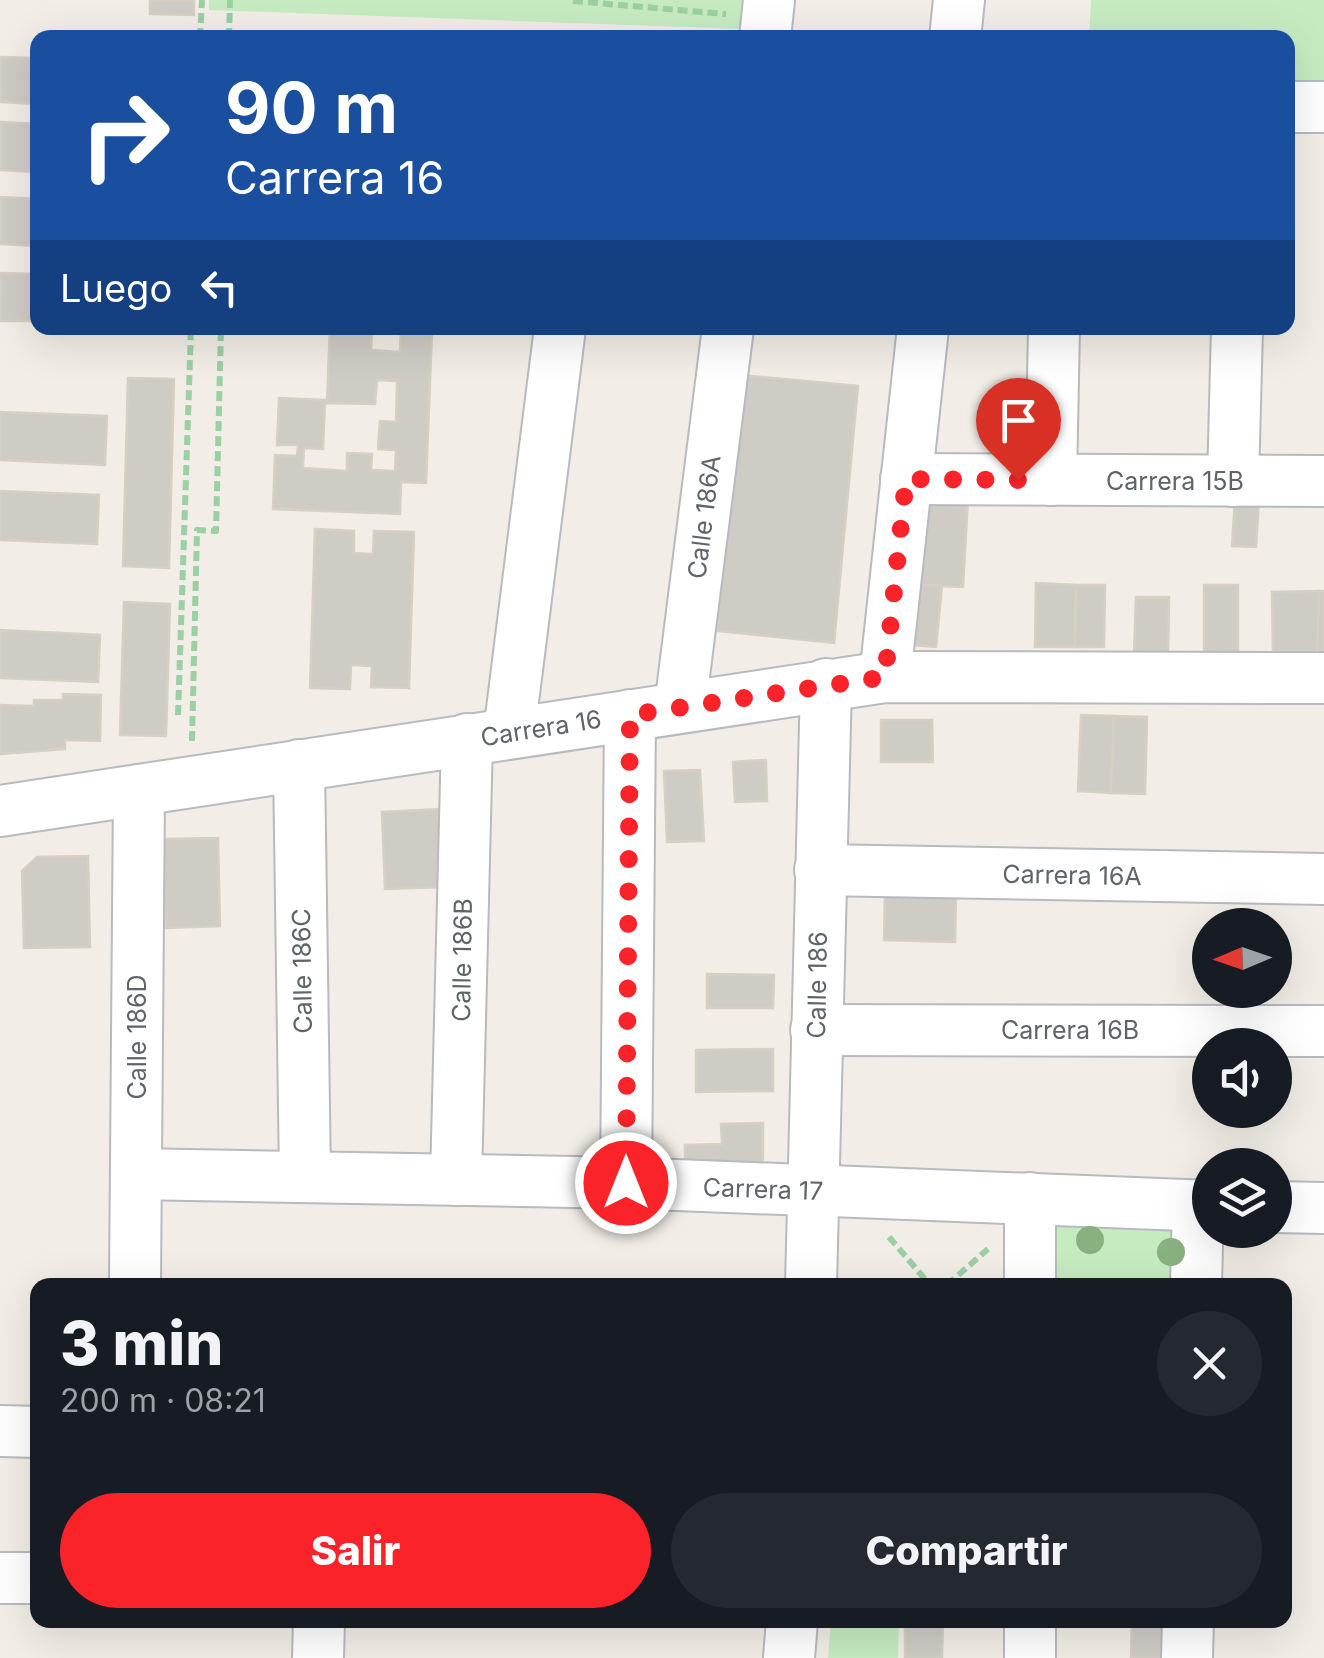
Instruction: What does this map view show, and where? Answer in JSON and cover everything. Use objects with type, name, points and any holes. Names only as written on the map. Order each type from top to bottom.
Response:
[{"type":"street","points":[[765,30],[769,0]]},
{"type":"street","points":[[955,30],[959,0]]},
{"type":"street","points":[[1295,107],[1324,108]]},
{"type":"street","name":"Calle 186B","points":[[456,1180],[488,736],[559,335]]},
{"type":"street","name":"Calle 186A","points":[[680,707],[727,335]]},
{"type":"street","points":[[885,677],[922,335]]},
{"type":"street","points":[[1051,480],[1054,335]]},
{"type":"street","points":[[1233,481],[1237,335]]},
{"type":"street","name":"Carrera 15B","points":[[906,479],[1324,482]]},
{"type":"street","name":"Carrera 16","points":[[0,811],[885,677],[1324,678]]},
{"type":"street","name":"Calle 186","points":[[812,1278],[826,684]]},
{"type":"street","points":[[626,1183],[630,715]]},
{"type":"street","name":"Calle 186C","points":[[299,766],[306,1177]]},
{"type":"street","name":"Calle 186D","points":[[135,1278],[139,790]]},
{"type":"street","name":"Carrera 16A","points":[[820,870],[1324,879]]},
{"type":"street","name":"Carrera 16B","points":[[816,1030],[1324,1030]]},
{"type":"street","name":"Carrera 17","points":[[136,1174],[626,1183],[1192,1205]]},
{"type":"street","points":[[1030,1198],[1030,1278]]},
{"type":"street","points":[[1292,1207],[1324,1208]]},
{"type":"street","points":[[1197,1278],[1200,1248]]},
{"type":"street","points":[[0,1431],[30,1432]]},
{"type":"street","points":[[0,1578],[30,1578]]},
{"type":"street","points":[[318,1658],[319,1628]]},
{"type":"street","points":[[789,1658],[791,1628]]},
{"type":"street","points":[[1030,1628],[1030,1658]]},
{"type":"street","points":[[1188,1628],[1188,1658]]},
{"type":"path","points":[[200,30],[202,0]]},
{"type":"path","points":[[229,30],[230,0]]},
{"type":"path","points":[[572,0],[732,15],[734,0]]},
{"type":"path","points":[[178,715],[191,335]]},
{"type":"path","points":[[191,757],[197,530],[216,531],[221,335]]},
{"type":"green space","points":[[209,0],[746,0],[742,29],[209,10]]},
{"type":"green space","points":[[1091,0],[1324,0],[1324,102],[1295,101],[1295,30],[1089,30]]},
{"type":"green space","points":[[1047,1225],[1182,1228],[1183,1278],[1047,1278]]},
{"type":"green space","points":[[830,1628],[899,1628],[898,1658],[828,1658]]},
{"type":"building","points":[[150,0],[194,0],[194,15],[150,14]]},
{"type":"building","points":[[0,57],[30,58],[30,104],[0,102]]},
{"type":"building","points":[[0,122],[30,124],[30,172],[0,170]]},
{"type":"building","points":[[0,197],[30,199],[30,246],[0,244]]},
{"type":"building","points":[[0,273],[30,274],[30,321],[0,321]]},
{"type":"building","points":[[330,335],[372,335],[371,350],[400,352],[401,335],[432,335],[426,483],[401,482],[400,514],[273,509],[275,455],[297,456],[298,445],[277,445],[279,398],[325,400],[323,449],[304,448],[303,468],[347,471],[347,453],[372,454],[371,470],[395,471],[396,450],[378,449],[380,421],[396,422],[397,381],[377,380],[375,404],[327,403]]},
{"type":"building","points":[[741,375],[858,386],[834,643],[717,631]]},
{"type":"building","points":[[128,378],[174,379],[169,568],[123,566]]},
{"type":"building","points":[[0,412],[107,416],[105,465],[0,460]]},
{"type":"building","points":[[0,491],[99,495],[97,544],[0,540]]},
{"type":"building","points":[[923,494],[968,497],[963,587],[919,585]]},
{"type":"building","points":[[1235,499],[1259,500],[1256,547],[1232,546]]},
{"type":"building","points":[[315,529],[354,531],[354,553],[373,554],[374,531],[414,532],[409,688],[371,687],[372,666],[351,665],[350,689],[310,688]]},
{"type":"building","points":[[1036,583],[1076,585],[1075,647],[1035,647]]},
{"type":"building","points":[[919,585],[942,586],[936,647],[914,645]]},
{"type":"building","points":[[1076,585],[1105,585],[1104,647],[1075,647]]},
{"type":"building","points":[[1204,585],[1238,585],[1238,657],[1204,657]]},
{"type":"building","points":[[1319,591],[1324,591],[1324,654],[1317,654]]},
{"type":"building","points":[[1319,591],[1317,654],[1273,652],[1272,592]]},
{"type":"building","points":[[1136,597],[1169,597],[1168,656],[1134,655]]},
{"type":"building","points":[[124,602],[170,604],[166,736],[120,735]]},
{"type":"building","points":[[0,630],[100,635],[98,682],[0,678]]},
{"type":"building","points":[[63,694],[101,695],[100,741],[65,740],[65,749],[0,754],[0,705],[34,706],[34,700],[63,700]]},
{"type":"building","points":[[1081,715],[1114,716],[1111,793],[1078,791]]},
{"type":"building","points":[[1114,716],[1147,717],[1145,794],[1111,793]]},
{"type":"building","points":[[881,720],[932,720],[933,762],[881,762]]},
{"type":"building","points":[[766,760],[767,801],[735,802],[733,762]]},
{"type":"building","points":[[700,770],[704,841],[667,842],[664,771]]},
{"type":"building","points":[[441,809],[444,887],[385,889],[382,812]]},
{"type":"building","points":[[218,838],[220,926],[166,928],[164,839]]},
{"type":"building","points":[[88,856],[90,947],[24,948],[22,871],[37,857]]},
{"type":"building","points":[[885,893],[956,896],[955,942],[884,940]]},
{"type":"building","points":[[707,974],[774,975],[773,1008],[707,1008]]},
{"type":"building","points":[[773,1049],[773,1091],[696,1092],[696,1050]]},
{"type":"building","points":[[763,1123],[763,1159],[756,1173],[685,1175],[685,1145],[722,1144],[721,1124]]},
{"type":"building","points":[[905,1628],[943,1628],[942,1658],[905,1658]]},
{"type":"building","points":[[1132,1628],[1170,1628],[1170,1658],[1131,1658]]},
{"type":"route","points":[[626,1183],[630,715],[885,677],[906,479],[1018,480]]}]
